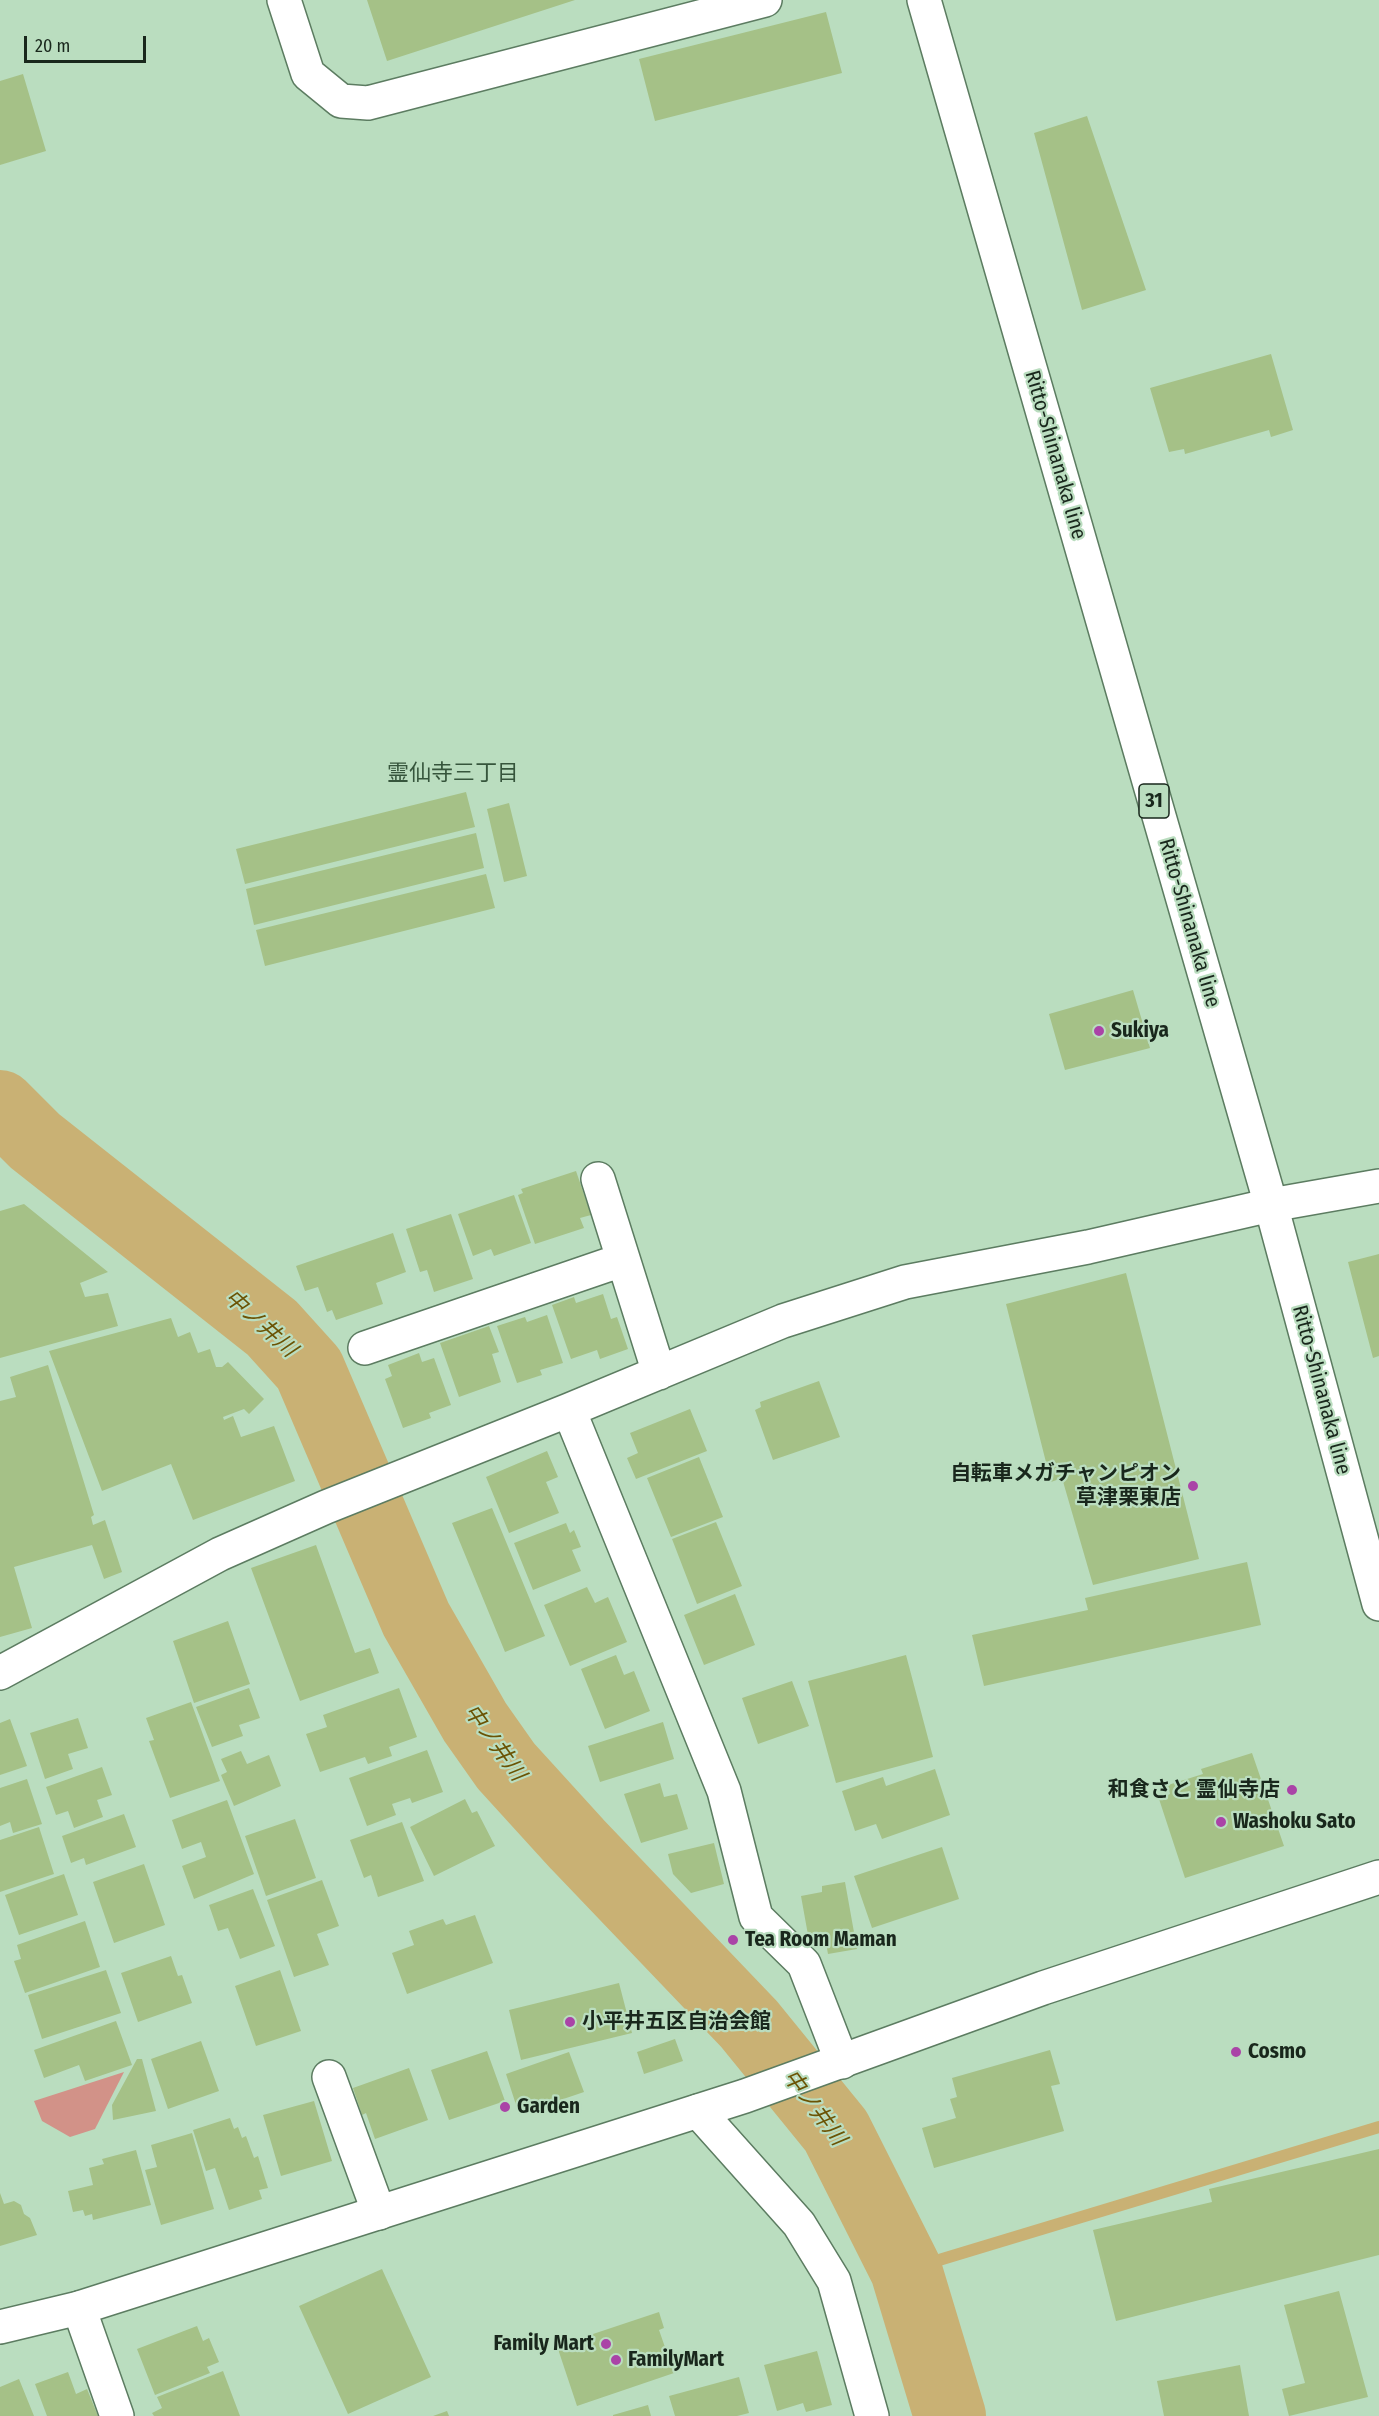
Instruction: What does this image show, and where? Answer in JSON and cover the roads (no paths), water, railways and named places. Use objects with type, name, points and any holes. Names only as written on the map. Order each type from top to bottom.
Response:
[{"type":"street","points":[[284,0],[308,74],[341,101],[368,104],[765,0]]},
{"type":"street","name":"Ritto-Shinanaka line","points":[[924,0],[1271,1205],[1379,1604]]},
{"type":"street","points":[[598,1179],[659,1373]]},
{"type":"street","points":[[0,1673],[220,1554],[326,1507],[407,1476],[783,1321],[905,1282],[1088,1246],[1271,1205],[1379,1186]]},
{"type":"street","points":[[365,1348],[622,1260]]},
{"type":"street","points":[[569,1410],[724,1791],[756,1917],[804,1964],[838,2064]]},
{"type":"street","points":[[0,2327],[79,2308],[745,2096],[1043,1988],[1379,1877]]},
{"type":"street","points":[[329,2077],[379,2214]]},
{"type":"street","points":[[698,2111],[799,2224],[834,2281],[873,2416]]},
{"type":"street","points":[[79,2308],[117,2416]]},
{"type":"waterway","name":"中ノ井川","points":[[0,1106],[35,1141],[272,1328],[309,1369],[416,1619],[475,1722],[506,1766],[749,2024],[836,2131],[906,2270],[950,2416]]},
{"type":"waterway","points":[[906,2270],[1379,2127]]},
{"type":"place","name":"Sukiya","points":[[1099,1031]]},
{"type":"place","name":"自転車メガチャンピオン 草津栗東店","points":[[1193,1486]]},
{"type":"place","name":"和食さと 霊仙寺店","points":[[1292,1790]]},
{"type":"place","name":"Washoku Sato","points":[[1221,1822]]},
{"type":"place","name":"Tea Room Maman","points":[[733,1940]]},
{"type":"place","name":"小平井五区自治会館","points":[[570,2022]]},
{"type":"place","name":"Cosmo","points":[[1236,2052]]},
{"type":"place","name":"Garden","points":[[505,2107]]},
{"type":"place","name":"Family Mart","points":[[606,2344]]},
{"type":"place","name":"FamilyMart","points":[[616,2360]]},
{"type":"district","name":"霊仙寺三丁目","points":[[453,774]]}]
